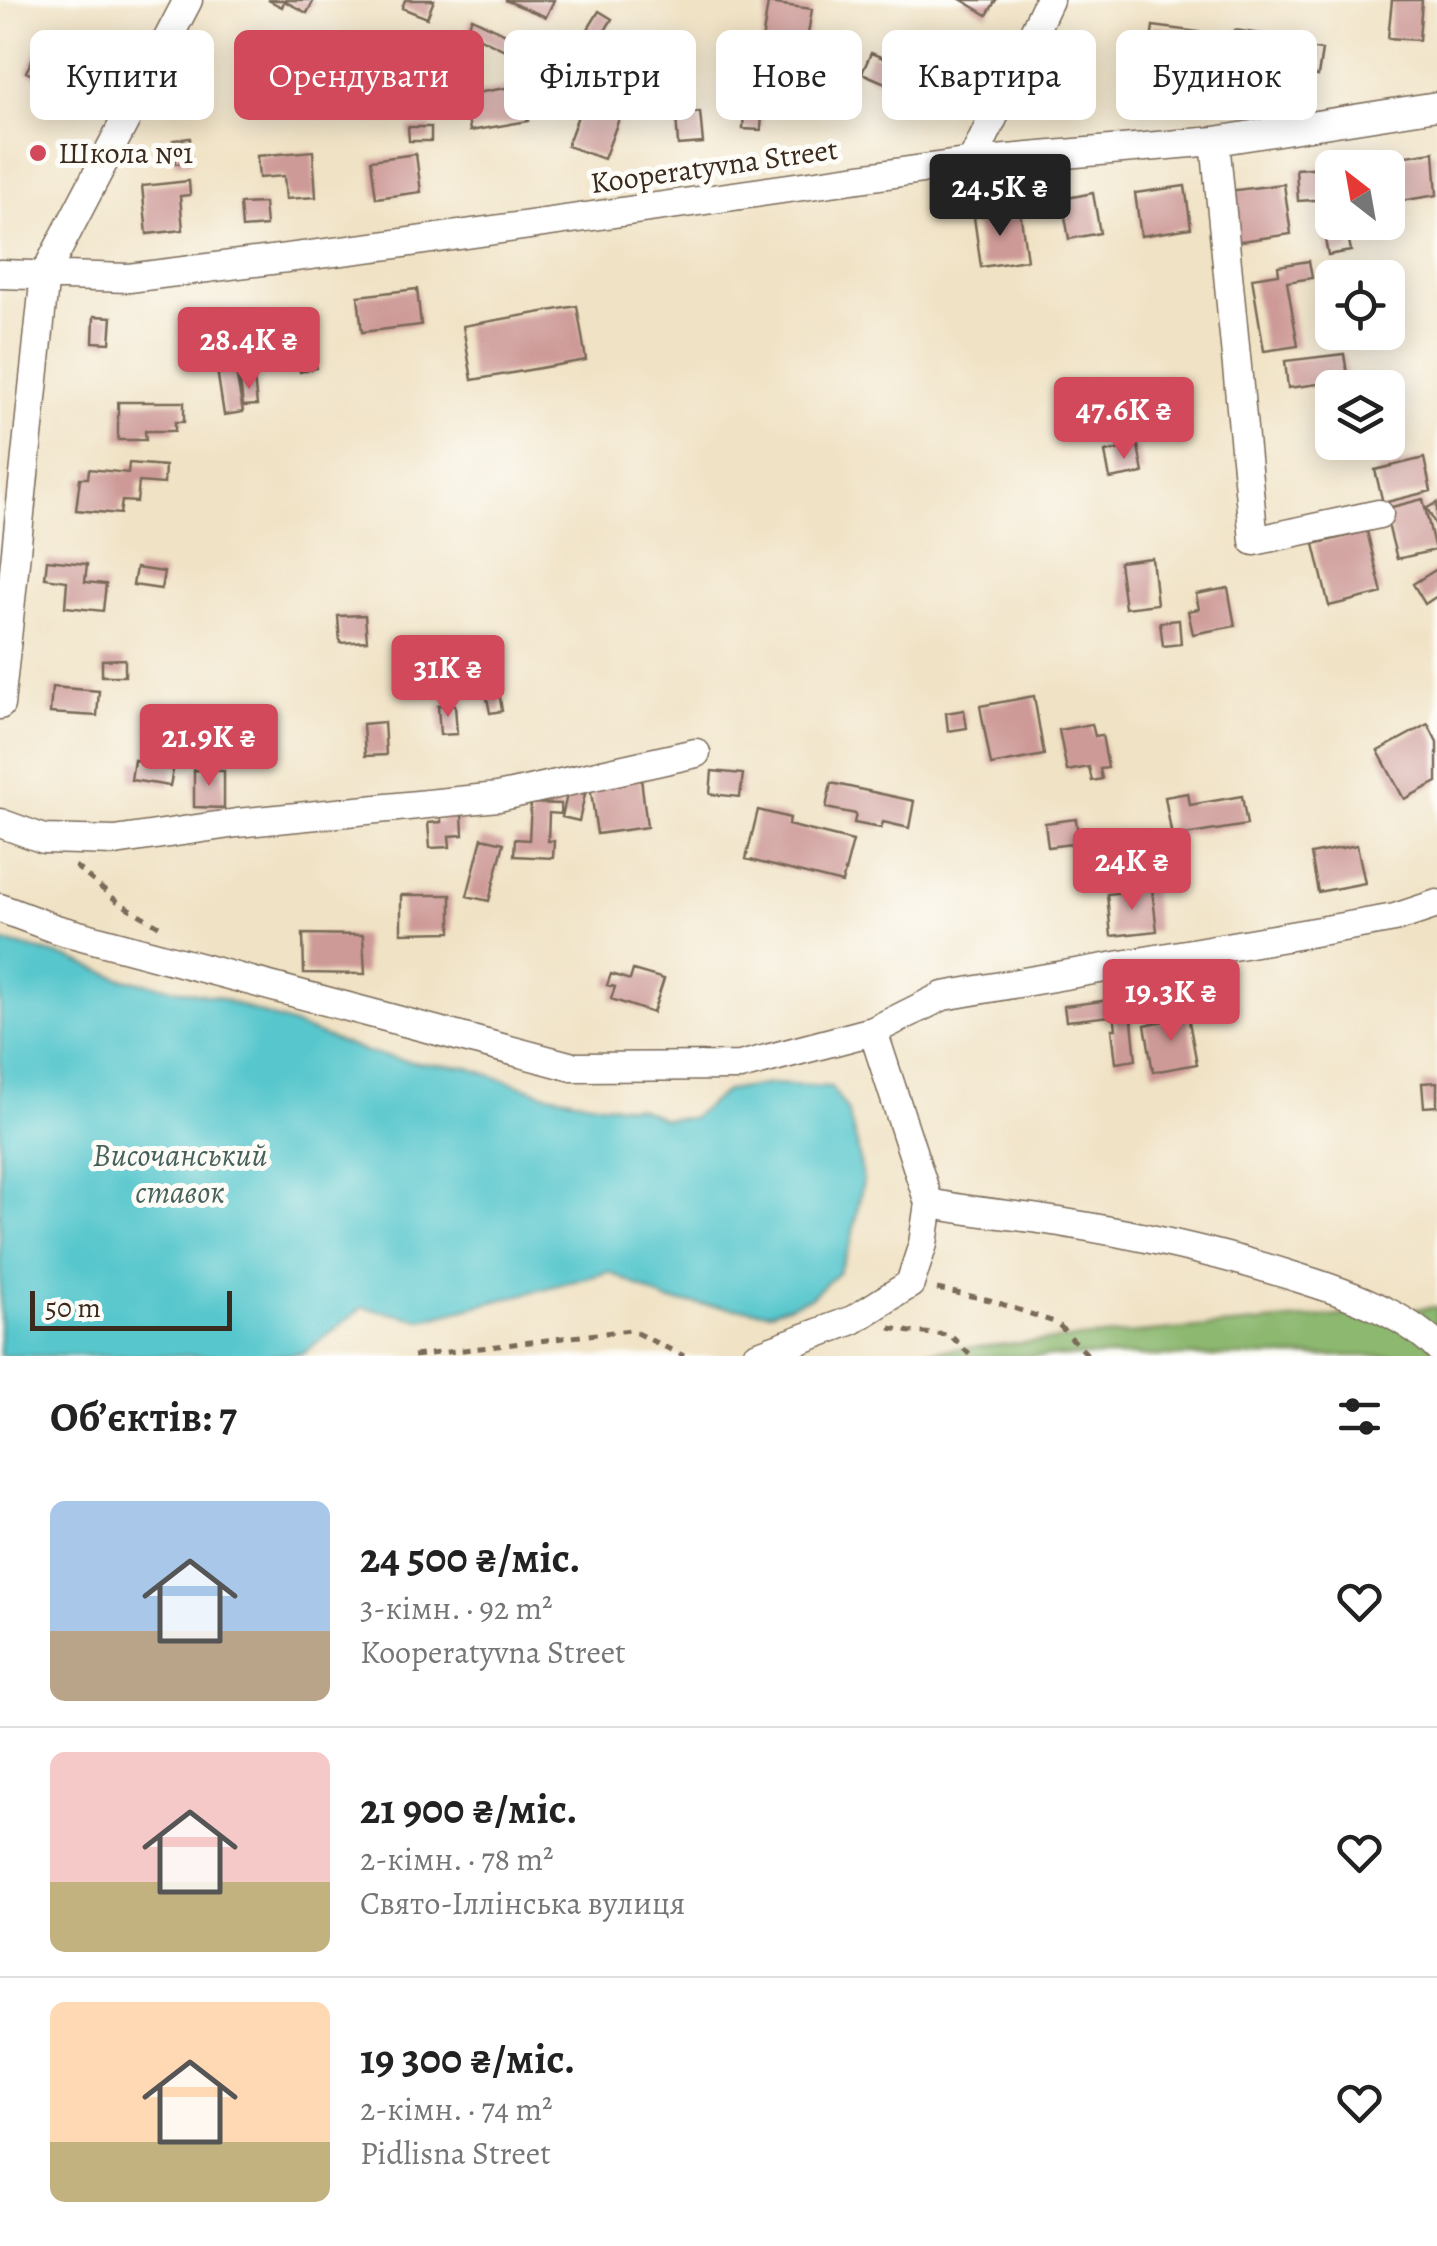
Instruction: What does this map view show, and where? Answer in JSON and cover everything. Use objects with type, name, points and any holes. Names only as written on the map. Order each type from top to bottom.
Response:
[{"type":"street","points":[[0,705],[45,274],[188,0]]},
{"type":"street","points":[[972,162],[1049,0]]},
{"type":"street","name":"Kooperatyvna Street","points":[[0,274],[129,278],[972,162],[1215,141],[1437,106]]},
{"type":"street","points":[[1215,141],[1254,541],[1380,514]]},
{"type":"street","points":[[0,823],[44,839],[115,841],[237,823],[498,797],[696,753]]},
{"type":"street","points":[[0,908],[56,928],[573,1067],[740,1066],[873,1030],[943,996],[1394,918],[1437,904]]},
{"type":"street","points":[[756,1356],[853,1320],[910,1284],[923,1244],[929,1203],[873,1030]]},
{"type":"street","points":[[929,1203],[1064,1223],[1257,1264],[1354,1295],[1425,1335],[1437,1346]]},
{"type":"path","points":[[44,839],[118,902],[164,929]]},
{"type":"path","points":[[910,1284],[990,1300],[1057,1323],[1089,1356]]},
{"type":"path","points":[[853,1320],[950,1335],[971,1356]]},
{"type":"path","points":[[414,1356],[630,1330],[684,1356]]},
{"type":"green space","points":[[1437,1307],[1437,1356],[869,1356],[1385,1312]]},
{"type":"water","name":"Височанський ставок","points":[[0,941],[69,958],[119,978],[217,997],[369,1053],[466,1067],[543,1093],[637,1107],[664,1119],[691,1118],[726,1091],[770,1084],[831,1087],[847,1110],[863,1181],[851,1243],[838,1273],[810,1298],[771,1312],[668,1301],[609,1272],[423,1320],[363,1307],[304,1353],[0,1356]]},
{"type":"building","points":[[268,0],[314,0],[307,13],[284,1],[282,7]]},
{"type":"building","points":[[405,0],[434,0],[427,18],[402,8]]},
{"type":"building","points":[[505,0],[554,0],[546,17]]},
{"type":"building","points":[[962,0],[996,0],[987,15]]},
{"type":"building","points":[[1392,0],[1422,0],[1419,40],[1388,38]]},
{"type":"building","points":[[768,3],[812,9],[809,30],[764,30]]},
{"type":"building","points":[[599,11],[612,19],[605,30],[587,30]]},
{"type":"building","points":[[472,18],[504,33],[504,50],[484,40],[484,30],[466,30]]},
{"type":"building","points":[[1317,49],[1322,50],[1317,76]]},
{"type":"building","points":[[871,53],[882,58],[882,82],[862,73]]},
{"type":"building","points":[[504,88],[504,120],[528,121],[470,131],[468,120],[484,120],[484,92]]},
{"type":"building","points":[[696,112],[700,112],[703,143],[678,145],[676,120],[696,120]]},
{"type":"building","points":[[576,120],[619,120],[604,159],[567,146]]},
{"type":"building","points":[[744,120],[762,120],[761,130],[743,129]]},
{"type":"building","points":[[408,127],[431,127],[431,141],[409,141]]},
{"type":"building","points":[[190,138],[192,163],[175,164],[173,140]]},
{"type":"building","points":[[313,151],[316,197],[286,199],[284,176],[259,178],[257,156]]},
{"type":"building","points":[[1434,152],[1437,195],[1405,200],[1405,156]]},
{"type":"building","points":[[416,154],[421,192],[376,198],[371,160]]},
{"type":"building","points":[[1315,168],[1315,200],[1298,201],[1296,169]]},
{"type":"building","points":[[189,181],[190,195],[180,196],[183,230],[147,234],[142,186]]},
{"type":"building","points":[[1284,184],[1291,234],[1234,242],[1228,191]]},
{"type":"building","points":[[1185,186],[1191,228],[1141,236],[1135,193]]},
{"type":"building","points":[[1093,193],[1100,233],[1069,239],[1062,199]]},
{"type":"building","points":[[264,203],[266,226],[242,228],[240,204]]},
{"type":"building","points":[[1020,211],[1027,260],[981,267],[974,217]]},
{"type":"building","points":[[1325,240],[1349,240],[1351,251],[1328,255]]},
{"type":"building","points":[[1309,261],[1312,278],[1287,282],[1298,346],[1264,351],[1252,278],[1279,274],[1278,266]]},
{"type":"building","points":[[417,289],[421,325],[362,332],[358,296]]},
{"type":"building","points":[[577,306],[586,360],[472,380],[463,326]]},
{"type":"building","points":[[94,316],[112,317],[110,343],[93,342]]},
{"type":"building","points":[[268,320],[272,371],[242,374],[237,322]]},
{"type":"building","points":[[309,333],[317,368],[300,372],[293,336]]},
{"type":"building","points":[[1344,354],[1346,370],[1315,370],[1315,384],[1288,388],[1285,361]]},
{"type":"building","points":[[234,361],[243,412],[224,415],[216,363]]},
{"type":"building","points":[[254,378],[257,405],[243,406],[240,380]]},
{"type":"building","points":[[118,402],[184,402],[184,422],[175,422],[175,431],[145,431],[146,440],[118,440]]},
{"type":"building","points":[[1138,446],[1143,473],[1110,479],[1105,452]]},
{"type":"building","points":[[1424,458],[1431,491],[1383,503],[1375,470]]},
{"type":"building","points":[[129,463],[165,466],[164,484],[139,482],[137,502],[122,501],[120,514],[76,510],[80,478],[88,478],[89,469],[128,473]]},
{"type":"building","points":[[1423,499],[1435,550],[1397,559],[1384,509]]},
{"type":"building","points":[[1437,503],[1437,528],[1427,508]]},
{"type":"building","points":[[1367,531],[1382,593],[1329,606],[1314,544]]},
{"type":"building","points":[[1152,558],[1157,604],[1125,608],[1119,562]]},
{"type":"building","points":[[47,560],[87,564],[85,582],[106,584],[103,611],[65,607],[67,581],[45,578]]},
{"type":"building","points":[[136,568],[164,572],[161,589],[133,585]]},
{"type":"building","points":[[1437,569],[1437,596],[1425,604],[1413,584]]},
{"type":"building","points":[[1228,588],[1235,626],[1193,634],[1188,611],[1199,609],[1196,594]]},
{"type":"building","points":[[365,615],[367,641],[340,643],[338,616]]},
{"type":"building","points":[[1179,620],[1181,644],[1163,646],[1160,622]]},
{"type":"building","points":[[125,659],[125,676],[102,676],[102,660]]},
{"type":"building","points":[[498,685],[502,711],[490,713],[485,687]]},
{"type":"building","points":[[52,687],[99,691],[97,716],[50,713]]},
{"type":"building","points":[[1034,696],[1044,755],[991,765],[980,706]]},
{"type":"building","points":[[455,705],[457,734],[440,735],[438,706]]},
{"type":"building","points":[[964,710],[967,728],[948,731],[946,713]]},
{"type":"building","points":[[384,722],[386,755],[365,756],[363,724]]},
{"type":"building","points":[[1092,724],[1095,736],[1102,735],[1108,768],[1100,769],[1102,779],[1092,781],[1089,767],[1067,771],[1059,730]]},
{"type":"building","points":[[1428,724],[1437,742],[1437,782],[1404,799],[1378,751]]},
{"type":"building","points":[[134,760],[174,765],[170,786],[131,780]]},
{"type":"building","points":[[194,770],[224,771],[224,808],[194,807]]},
{"type":"building","points":[[712,771],[743,774],[740,797],[710,794]]},
{"type":"building","points":[[641,778],[647,827],[597,834],[590,785]]},
{"type":"building","points":[[831,783],[914,801],[909,828],[883,822],[881,828],[854,823],[856,814],[826,808]]},
{"type":"building","points":[[568,790],[585,794],[579,821],[562,817]]},
{"type":"building","points":[[1188,793],[1190,805],[1242,796],[1247,825],[1172,837],[1165,797]]},
{"type":"building","points":[[531,803],[561,804],[561,814],[549,813],[548,841],[554,841],[553,858],[514,856],[515,839],[529,840]]},
{"type":"building","points":[[758,810],[790,818],[788,825],[853,841],[842,883],[746,859]]},
{"type":"building","points":[[462,812],[463,835],[449,836],[450,847],[430,848],[428,823],[441,822],[441,813]]},
{"type":"building","points":[[1076,819],[1079,843],[1048,847],[1045,823]]},
{"type":"building","points":[[482,838],[504,843],[489,901],[467,896]]},
{"type":"building","points":[[1357,845],[1365,883],[1318,892],[1311,854]]},
{"type":"building","points":[[1152,889],[1157,931],[1111,936],[1107,894]]},
{"type":"building","points":[[401,895],[451,895],[451,932],[401,933]]},
{"type":"building","points":[[303,934],[363,935],[365,974],[304,973]]},
{"type":"building","points":[[633,970],[664,979],[653,1013],[611,999],[615,987],[607,985],[611,974],[630,980]]},
{"type":"building","points":[[1110,1000],[1111,1016],[1066,1021],[1064,1006]]},
{"type":"building","points":[[1131,1011],[1136,1060],[1116,1063],[1114,1013]]},
{"type":"building","points":[[1188,1016],[1197,1064],[1153,1072],[1145,1025]]},
{"type":"building","points":[[1437,1082],[1437,1106],[1424,1107],[1422,1083]]},
{"type":"place","name":"Школа №1","points":[[38,153]]}]
